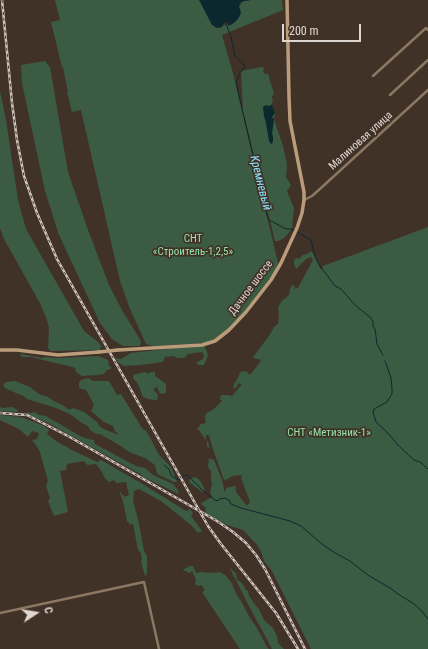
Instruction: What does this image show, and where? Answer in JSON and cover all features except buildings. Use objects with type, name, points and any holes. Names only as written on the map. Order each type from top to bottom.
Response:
[{"type":"main road","name":"Дачное шоссе","points":[[0,350],[16,350],[58,355],[202,344],[215,341],[229,330],[260,296],[281,263],[297,228],[302,213],[304,200],[304,192],[290,121],[288,97],[287,0]]},
{"type":"street","points":[[373,76],[426,28],[428,30]]},
{"type":"street","points":[[390,95],[428,60]]},
{"type":"street","name":"Малиновая улица","points":[[304,200],[312,196],[428,90]]},
{"type":"street","points":[[0,613],[144,582],[159,649]]},
{"type":"green space","name":"СНТ «Строитель-1,2,5»","points":[[55,0],[200,0],[203,3],[211,22],[216,28],[234,22],[235,12],[243,0],[282,0],[283,10],[222,35],[233,73],[278,263],[276,270],[259,295],[231,327],[217,338],[204,343],[153,346],[146,344],[130,309],[120,281],[81,110],[72,112],[63,67],[51,22],[60,20]]},
{"type":"green space","points":[[45,61],[50,67],[68,172],[109,285],[123,312],[141,341],[140,346],[123,346],[112,339],[100,323],[59,235],[45,191],[22,83],[21,65]]},
{"type":"green space","points":[[262,67],[264,68],[263,72],[269,76],[274,94],[272,96],[272,104],[275,113],[274,119],[287,164],[286,177],[291,185],[287,191],[294,208],[292,229],[284,238],[278,241],[275,241],[243,111],[241,71]]},
{"type":"green space","points":[[0,91],[18,200],[26,229],[84,331],[98,342],[101,346],[100,350],[50,351],[48,348],[49,328],[41,305],[4,239],[0,228]]},
{"type":"green space","name":"СНТ «Метизник-1»","points":[[428,227],[428,649],[311,649],[272,571],[264,561],[258,546],[243,530],[227,525],[205,513],[206,508],[201,504],[212,497],[210,493],[212,484],[211,471],[208,467],[209,458],[214,460],[222,480],[225,493],[226,488],[236,486],[236,492],[247,506],[250,502],[241,475],[232,476],[224,480],[209,435],[206,435],[206,440],[209,444],[209,448],[207,447],[207,442],[197,429],[201,424],[206,423],[205,416],[207,413],[214,409],[222,401],[220,399],[221,395],[232,396],[242,384],[239,383],[235,389],[233,386],[240,372],[246,371],[250,375],[261,361],[253,357],[274,327],[278,324],[278,307],[289,295],[292,285],[295,286],[294,289],[298,288],[313,260],[311,257],[306,259],[296,269],[294,260],[297,258],[299,259],[311,251],[321,270],[323,266]]},
{"type":"green space","points":[[202,345],[205,347],[208,355],[204,365],[199,365],[196,363],[203,359],[204,356],[202,352],[188,354],[184,358],[173,356],[165,357],[163,362],[140,365],[124,366],[115,358],[121,359],[131,353]]},
{"type":"green space","points":[[20,355],[42,358],[98,356],[108,360],[111,369],[107,370],[104,374],[82,376],[76,372],[75,368],[31,357],[22,357]]},
{"type":"green space","points":[[145,372],[149,374],[150,372],[155,372],[155,376],[166,384],[166,393],[160,394],[157,387],[153,389],[158,395],[157,400],[143,397],[138,384],[133,378],[133,375]]},
{"type":"green space","points":[[88,378],[93,381],[109,381],[117,395],[121,394],[142,428],[146,431],[159,455],[171,467],[177,482],[157,474],[155,465],[145,458],[129,452],[100,434],[96,434],[90,430],[88,426],[70,414],[27,399],[24,396],[5,388],[3,385],[6,382],[15,381],[30,387],[39,394],[48,397],[69,410],[73,408],[84,412],[97,422],[99,426],[119,435],[113,426],[104,422],[91,411],[94,405],[86,390],[79,388],[79,383],[81,380]]},
{"type":"green space","points":[[0,407],[12,407],[18,410],[17,412],[0,411]]},
{"type":"green space","points":[[27,412],[35,412],[39,415],[46,416],[80,436],[94,440],[95,444],[136,466],[145,468],[153,475],[173,484],[178,490],[179,494],[143,477],[50,424],[27,416]]},
{"type":"green space","points":[[0,415],[20,417],[44,426],[49,430],[47,434],[56,441],[97,462],[101,460],[186,511],[190,509],[193,513],[191,516],[202,531],[198,533],[191,525],[161,501],[139,489],[134,491],[133,500],[144,551],[147,556],[147,573],[145,576],[141,562],[141,553],[138,550],[133,524],[130,524],[127,521],[123,501],[119,491],[125,497],[129,495],[126,482],[116,483],[114,480],[109,482],[96,464],[87,465],[84,461],[67,464],[66,470],[60,471],[68,512],[54,516],[48,501],[50,498],[46,486],[48,481],[40,452],[32,440],[37,439],[39,433],[32,431],[28,437],[19,429],[0,420]]},
{"type":"green space","points":[[194,477],[201,482],[205,490],[202,492],[189,482],[190,479]]},
{"type":"green space","points":[[190,566],[193,566],[196,573],[220,572],[225,575],[231,582],[238,597],[269,649],[240,649],[202,592],[205,590],[201,585],[198,586],[195,584],[196,580],[192,571],[189,573],[183,571]]},
{"type":"green space","points":[[230,567],[236,573],[237,580],[241,582],[248,591],[249,596],[259,609],[264,620],[273,628],[277,636],[278,643],[284,649],[272,649]]},
{"type":"water","points":[[199,0],[251,0],[241,2],[239,6],[241,13],[234,23],[228,26],[228,22],[224,23],[222,27],[218,28],[212,25]]},
{"type":"water","points":[[272,104],[275,113],[272,117],[274,119],[272,144],[269,141],[263,107],[266,105],[270,106]]},
{"type":"waterway","name":"Кремневый","points":[[225,21],[231,37],[235,56],[245,66],[236,83],[267,215],[269,220],[284,228],[292,229],[294,231]]},
{"type":"waterway","name":"Кремневый","points":[[297,232],[311,240],[315,257],[335,286],[341,289],[355,305],[371,318],[375,329],[377,344],[383,355]]},
{"type":"waterway","name":"Кремневый","points":[[385,361],[391,378],[392,394],[387,402],[374,409],[373,412],[376,422],[414,460],[420,462],[428,469]]},
{"type":"waterway","points":[[164,465],[176,479],[180,480],[183,476],[189,476],[201,489],[215,500],[218,501],[219,499],[225,498],[229,500],[231,504],[241,508],[290,521],[301,526],[323,545],[350,561],[368,575],[414,604],[428,619]]},
{"type":"railway","points":[[2,0],[12,103],[24,176],[37,213],[57,259],[208,526],[276,613],[298,649]]},
{"type":"railway","points":[[0,413],[27,415],[68,436],[217,521],[233,532],[246,543],[265,569],[305,649]]}]
